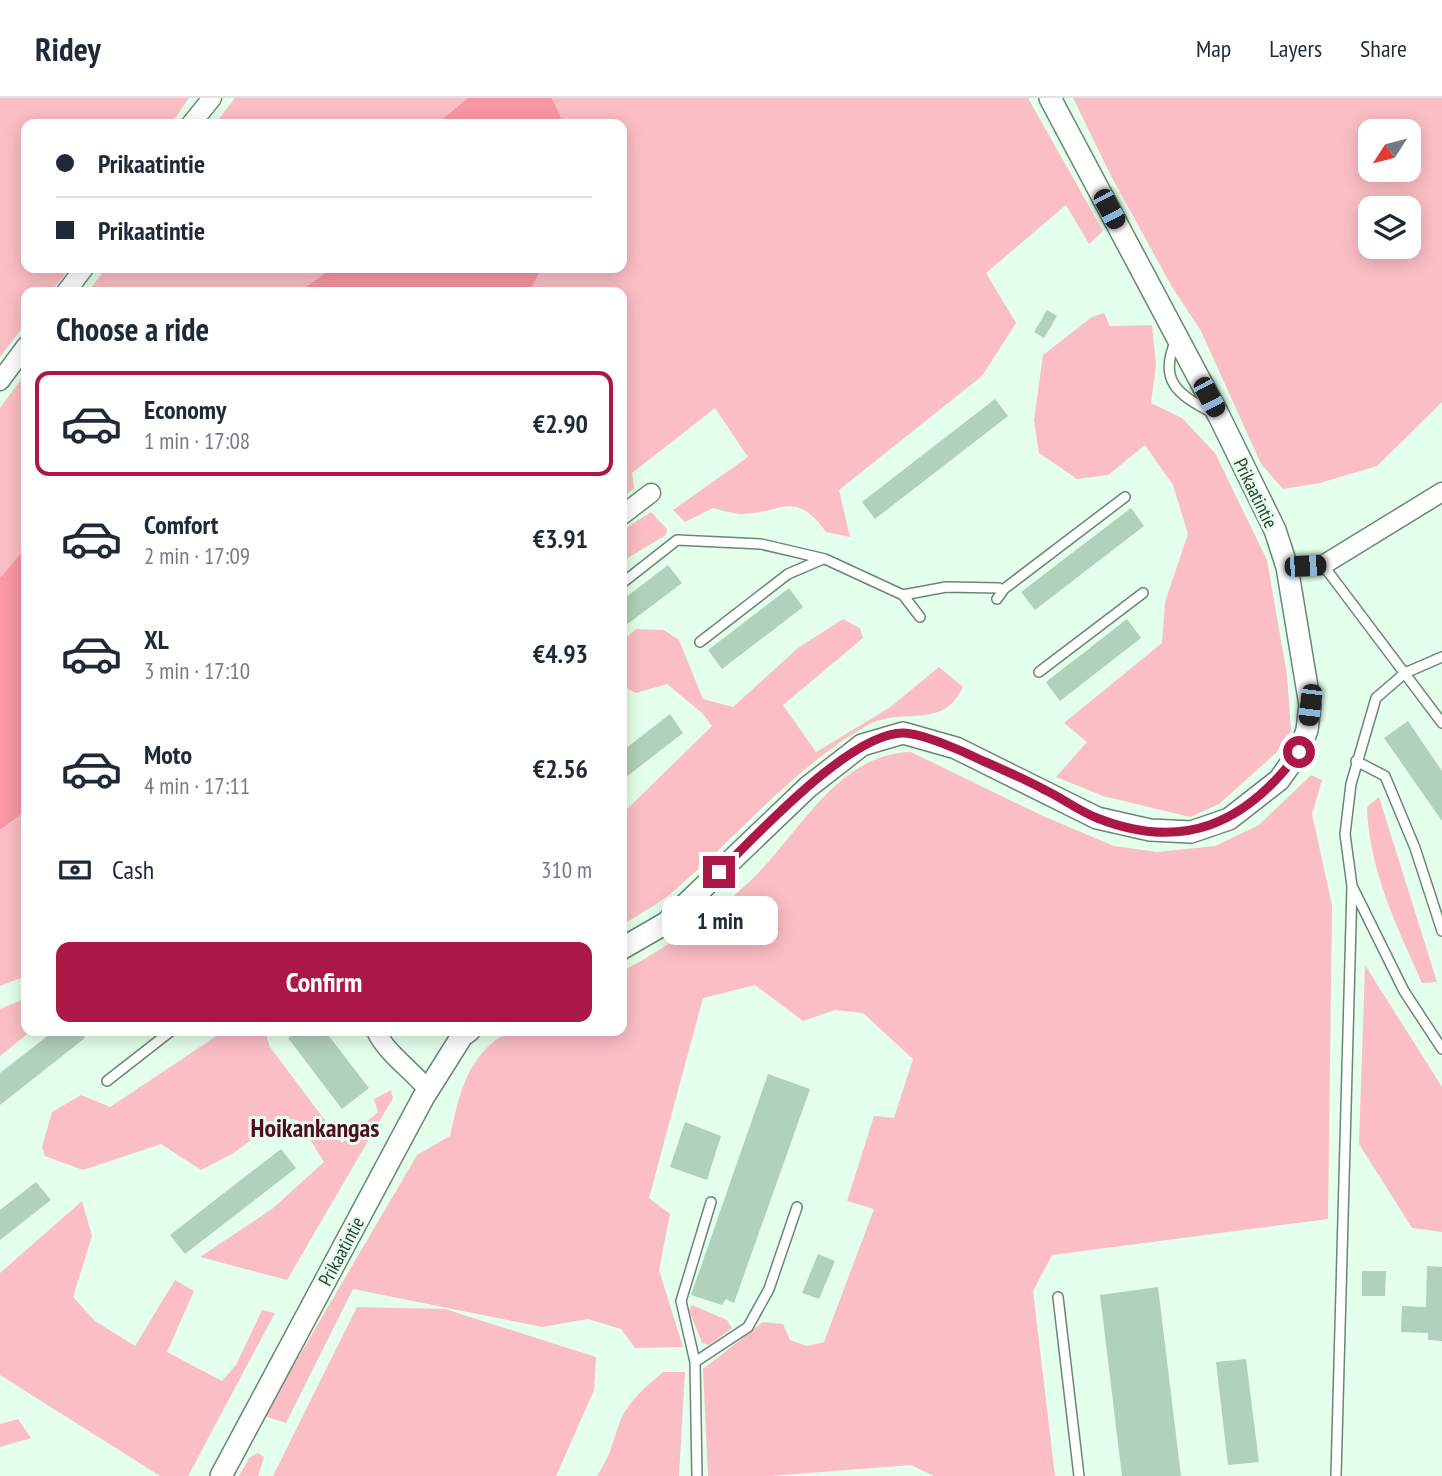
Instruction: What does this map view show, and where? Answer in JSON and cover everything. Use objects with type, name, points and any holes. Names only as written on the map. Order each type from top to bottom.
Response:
[{"type":"street","points":[[195,119],[212,98]]},
{"type":"street","name":"Prikaatintie","points":[[627,946],[666,923],[808,787],[862,745],[903,733],[956,748],[1097,818],[1150,831],[1191,832],[1229,819],[1279,780],[1299,752],[1307,730],[1310,705],[1287,567],[1275,530],[1219,416],[1050,98]]},
{"type":"street","points":[[0,381],[21,353]]},
{"type":"street","points":[[627,511],[651,492]]},
{"type":"street","points":[[1287,567],[1323,565],[1442,492]]},
{"type":"street","points":[[378,1036],[382,1045],[410,1068],[428,1090]]},
{"type":"street","name":"Prikaatintie","points":[[221,1476],[459,1036]]},
{"type":"lane","points":[[997,599],[1004,589],[1125,497]]},
{"type":"lane","points":[[627,579],[677,540],[761,544],[825,559],[903,595],[920,617]]},
{"type":"lane","points":[[700,642],[788,574],[825,559]]},
{"type":"lane","points":[[1323,565],[1442,723]]},
{"type":"lane","points":[[903,595],[946,587],[999,588]]},
{"type":"lane","points":[[1039,672],[1143,593]]},
{"type":"lane","points":[[1336,1476],[1352,886],[1345,834],[1356,761],[1376,698],[1405,673],[1442,657]]},
{"type":"lane","points":[[1356,761],[1385,776],[1415,848],[1442,931]]},
{"type":"lane","points":[[1352,886],[1404,991],[1442,1049]]},
{"type":"lane","points":[[107,1081],[164,1036]]},
{"type":"lane","points":[[697,1476],[695,1362],[681,1301],[711,1202]]},
{"type":"lane","points":[[695,1362],[748,1328],[769,1289],[797,1207]]},
{"type":"lane","points":[[1058,1297],[1079,1476]]},
{"type":"shaded area","points":[[0,98],[189,98],[174,119],[21,119],[21,273],[66,273],[55,287],[21,287],[21,330],[0,357]]},
{"type":"shaded area","points":[[235,98],[468,98],[442,119],[219,119]]},
{"type":"shaded area","points":[[468,98],[552,98],[562,119],[442,119]]},
{"type":"shaded area","points":[[552,98],[1028,98],[1103,231],[1089,244],[1066,205],[986,273],[1016,323],[982,376],[839,490],[850,537],[826,532],[805,511],[787,506],[740,514],[713,508],[685,522],[673,510],[748,457],[715,408],[632,473],[634,488],[627,494],[627,287],[532,287],[539,273],[627,273],[627,119],[562,119]]},
{"type":"shaded area","points":[[1073,98],[1442,98],[1442,402],[1377,466],[1320,483],[1283,489],[1261,464],[1201,331],[1172,287],[1111,176]]},
{"type":"shaded area","points":[[102,273],[325,273],[306,287],[92,287]]},
{"type":"shaded area","points":[[325,273],[539,273],[532,287],[306,287]]},
{"type":"shaded area","points":[[1104,313],[1110,326],[1152,325],[1156,365],[1151,403],[1182,418],[1215,453],[1267,560],[1287,675],[1291,731],[1276,753],[1219,804],[1190,817],[1103,796],[1056,777],[1087,742],[1064,723],[1162,643],[1165,602],[1188,534],[1173,485],[1145,445],[1108,475],[1077,479],[1039,453],[1034,420],[1043,355],[1092,317]]},
{"type":"shaded area","points":[[21,380],[21,553],[0,578],[0,408]]},
{"type":"shaded area","points":[[651,512],[667,529],[666,535],[627,558],[627,527]]},
{"type":"shaded area","points":[[21,553],[21,815],[0,830],[0,578]]},
{"type":"shaded area","points":[[843,619],[860,628],[863,638],[783,705],[816,752],[889,708],[939,667],[963,687],[954,701],[933,714],[880,720],[839,743],[790,782],[675,890],[627,922],[627,809],[712,726],[702,713],[667,684],[636,693],[627,688],[627,637],[636,629],[664,630],[679,640],[703,699],[733,707],[798,648]]},
{"type":"shaded area","points":[[911,752],[1043,816],[1114,846],[1157,852],[1215,846],[1259,825],[1311,775],[1322,780],[1312,814],[1332,905],[1328,1219],[1052,1255],[1033,1291],[1055,1476],[934,1476],[911,1465],[770,1476],[708,1476],[703,1369],[763,1322],[783,1324],[790,1340],[807,1346],[824,1342],[874,1209],[847,1201],[874,1116],[894,1118],[913,1059],[863,1013],[835,1010],[803,1021],[755,985],[703,998],[649,1198],[670,1214],[659,1270],[683,1347],[635,1348],[621,1329],[588,1319],[542,1327],[353,1289],[286,1423],[264,1416],[417,1155],[450,1136],[462,1090],[484,1051],[502,1036],[627,1036],[627,969],[688,931],[735,895],[767,863],[820,800],[861,767],[884,756]]},
{"type":"shaded area","points":[[1379,797],[1437,982],[1422,983],[1394,919],[1379,876],[1369,831],[1367,807]]},
{"type":"shaded area","points":[[21,815],[21,978],[0,986],[0,830]]},
{"type":"shaded area","points":[[1365,965],[1442,1087],[1442,1232],[1412,1228],[1359,1144]]},
{"type":"shaded area","points":[[21,1000],[21,1036],[25,1036],[0,1056],[0,1009]]},
{"type":"shaded area","points":[[216,1036],[266,1036],[270,1047],[342,1143],[378,1112],[374,1099],[391,1090],[393,1098],[287,1280],[200,1257],[272,1209],[324,1162],[298,1120],[281,1118],[232,1154],[201,1170],[161,1144],[83,1170],[45,1156],[42,1147],[52,1112],[81,1095],[110,1107]]},
{"type":"shaded area","points":[[82,1201],[92,1236],[73,1297],[95,1321],[135,1346],[175,1280],[194,1291],[167,1352],[222,1381],[236,1365],[262,1310],[275,1313],[188,1476],[160,1476],[0,1375],[0,1273]]},
{"type":"shaded area","points":[[692,1305],[727,1320],[732,1328],[709,1345],[702,1343],[689,1310]]},
{"type":"shaded area","points":[[357,1307],[445,1309],[596,1357],[594,1390],[556,1476],[273,1476]]},
{"type":"shaded area","points":[[663,1372],[685,1372],[679,1476],[597,1476],[627,1409]]},
{"type":"shaded area","points":[[18,1419],[31,1438],[0,1447],[0,1424]]},
{"type":"shaded area","points":[[258,1453],[264,1457],[258,1476],[239,1476],[249,1458]]},
{"type":"building","points":[[1047,310],[1057,316],[1044,338],[1034,332]]},
{"type":"building","points":[[995,399],[1008,416],[875,519],[862,502]]},
{"type":"building","points":[[1131,508],[1144,526],[1035,610],[1021,592]]},
{"type":"building","points":[[668,565],[682,583],[627,624],[627,596]]},
{"type":"building","points":[[789,588],[803,607],[722,669],[708,650]]},
{"type":"building","points":[[1127,619],[1141,638],[1060,701],[1046,682]]},
{"type":"building","points":[[670,714],[683,733],[627,776],[627,747]]},
{"type":"building","points":[[1408,721],[1442,771],[1442,821],[1384,738]]},
{"type":"building","points":[[48,1036],[85,1038],[0,1105],[0,1073]]},
{"type":"building","points":[[329,1036],[369,1088],[342,1109],[288,1038]]},
{"type":"building","points":[[768,1074],[810,1089],[734,1303],[726,1299],[722,1305],[691,1295]]},
{"type":"building","points":[[685,1122],[721,1136],[707,1180],[670,1167]]},
{"type":"building","points":[[281,1149],[296,1168],[185,1254],[170,1235]]},
{"type":"building","points":[[36,1182],[51,1200],[0,1240],[0,1210]]},
{"type":"building","points":[[818,1254],[835,1261],[819,1299],[802,1293]]},
{"type":"building","points":[[1427,1266],[1442,1267],[1442,1341],[1428,1340],[1428,1333],[1401,1332],[1402,1306],[1426,1307]]},
{"type":"building","points":[[1362,1271],[1386,1271],[1385,1296],[1362,1296]]},
{"type":"building","points":[[1158,1287],[1181,1476],[1122,1476],[1100,1295]]},
{"type":"building","points":[[1246,1359],[1259,1462],[1228,1465],[1216,1362]]},
{"type":"district","name":"Hoikankangas","points":[[315,1127]]},
{"type":"route","points":[[719,872],[808,787],[862,745],[903,733],[956,748],[1097,818],[1150,831],[1191,832],[1229,819],[1279,780],[1299,752]]}]
